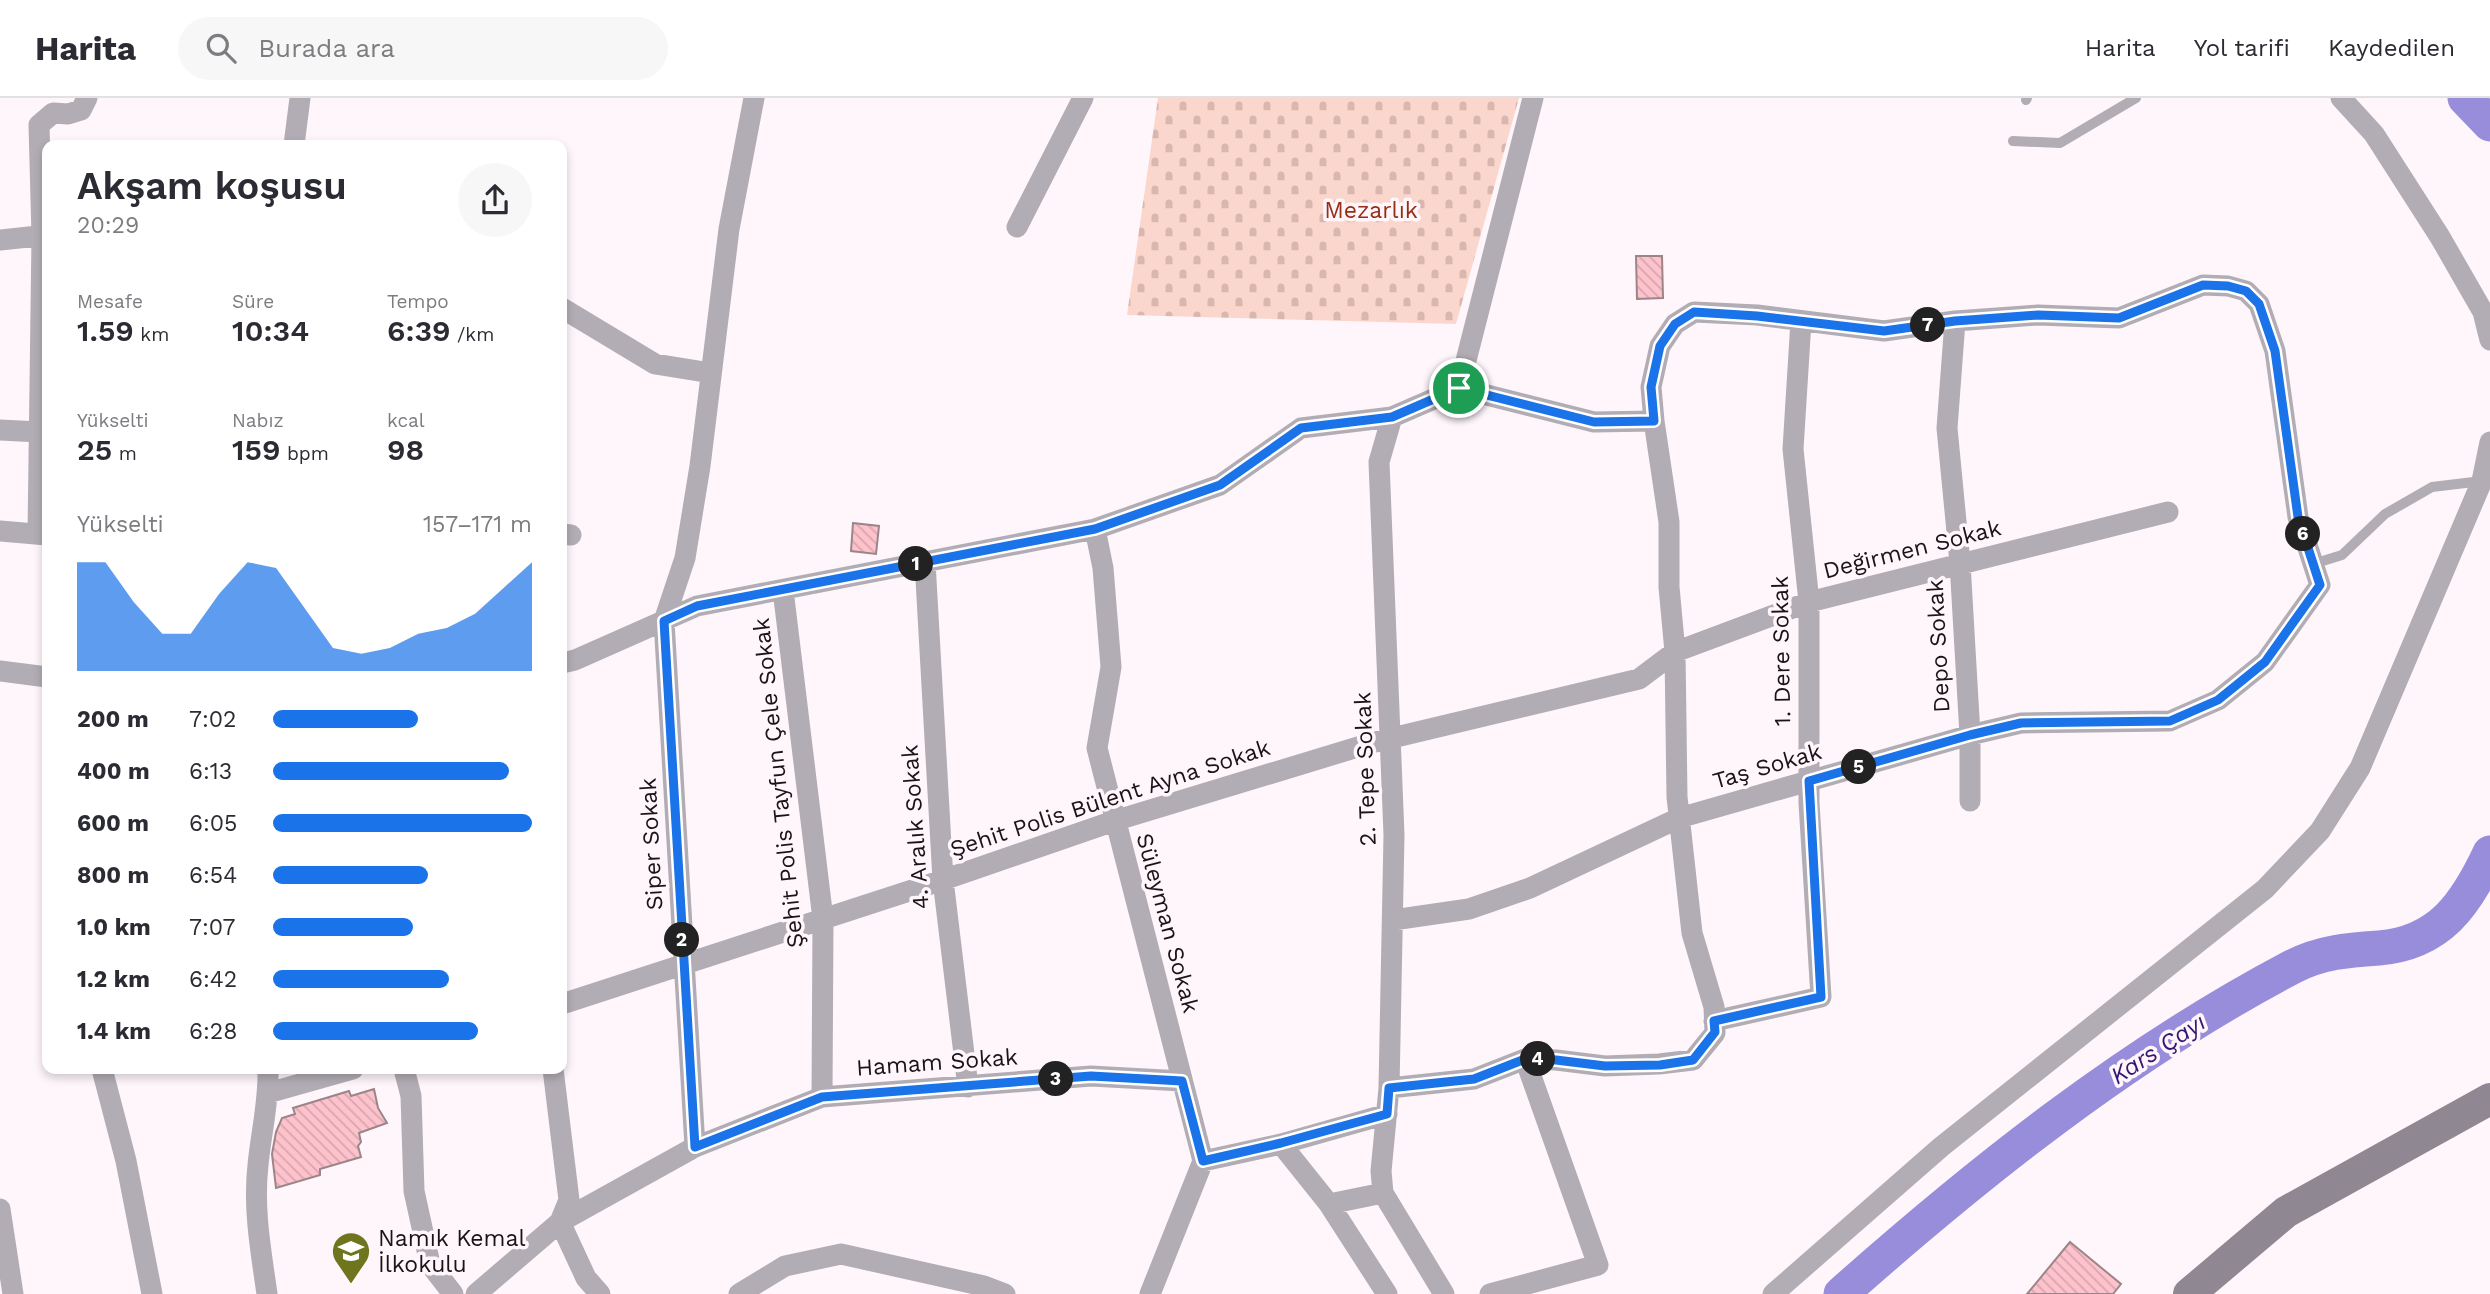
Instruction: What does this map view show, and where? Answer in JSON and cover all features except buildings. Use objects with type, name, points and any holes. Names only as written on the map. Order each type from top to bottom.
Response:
[{"type":"street","points":[[42,188],[38,125],[52,113],[68,114],[81,110],[87,98]]},
{"type":"street","points":[[295,140],[300,98]]},
{"type":"street","points":[[664,621],[685,558],[729,229],[754,98]]},
{"type":"street","points":[[1017,227],[1083,98]]},
{"type":"street","points":[[1459,388],[1533,98]]},
{"type":"street","points":[[2341,98],[2374,134],[2440,237],[2483,312],[2490,340]]},
{"type":"street","points":[[0,240],[42,236]]},
{"type":"street","points":[[1389,1088],[1474,1079],[1525,1059],[1605,1066],[1660,1065],[1693,1060],[1715,1032],[1714,1007],[1692,933],[1679,818],[1675,652],[1669,587],[1669,522],[1651,387],[1660,346],[1675,324],[1694,312],[1757,316],[1884,331],[1955,321],[2038,315],[2119,318],[2203,285],[2228,286],[2246,291],[2259,304],[2275,351],[2298,517],[2313,564]]},
{"type":"street","points":[[567,311],[655,364],[711,373]]},
{"type":"street","name":"1. Dere Sokak","points":[[1714,1021],[1821,997],[1809,781],[1809,602],[1793,449],[1801,321]]},
{"type":"street","name":"Depo Sokak","points":[[1955,321],[1947,428],[1960,564],[1970,735],[1970,801]]},
{"type":"street","points":[[42,354],[42,501]]},
{"type":"street","points":[[567,662],[697,606],[1095,529],[1220,485],[1301,428],[1392,417],[1459,388],[1594,422],[1654,421]]},
{"type":"street","name":"2. Tepe Sokak","points":[[1383,1193],[1381,1171],[1389,1088],[1395,835],[1379,462],[1392,417]]},
{"type":"street","points":[[0,430],[40,432]]},
{"type":"street","points":[[1773,1294],[1941,1147],[2265,888],[2320,831],[2360,768],[2482,481],[2490,442]]},
{"type":"street","name":"Değirmen Sokak","points":[[1675,652],[1809,602],[2168,512]]},
{"type":"street","name":"Süleyman Sokak","points":[[1095,529],[1103,568],[1111,667],[1097,748],[1203,1161]]},
{"type":"street","points":[[0,531],[42,535]]},
{"type":"street","name":"4. Aralık Sokak","points":[[925,562],[943,880],[968,1087]]},
{"type":"street","name":"Taş Sokak","points":[[1393,920],[1469,909],[1494,901],[1543,882],[1679,818],[1970,735],[2021,723],[2170,721],[2218,700],[2265,662],[2320,585],[2313,564]]},
{"type":"street","name":"Şehit Polis Tayfun Çele Sokak","points":[[783,590],[823,919],[822,1097]]},
{"type":"street","name":"Siper Sokak","points":[[664,621],[695,1147]]},
{"type":"street","name":"Şehit Polis Bülent Ayna Sokak","points":[[567,1002],[943,880],[1114,821],[1391,738],[1639,679],[1675,652]]},
{"type":"street","points":[[0,671],[42,676]]},
{"type":"street","points":[[1490,1294],[1598,1265],[1525,1059]]},
{"type":"street","points":[[104,1074],[126,1161],[152,1294]]},
{"type":"street","points":[[267,1294],[257,1217],[257,1167],[268,1093],[268,1074]]},
{"type":"street","points":[[268,1093],[335,1074]]},
{"type":"street","points":[[405,1074],[411,1096],[414,1191],[430,1264],[453,1294]]},
{"type":"street","points":[[554,1074],[569,1200],[560,1222],[586,1278],[600,1294]]},
{"type":"street","name":"Hamam Sokak","points":[[477,1294],[560,1222],[695,1147],[822,1097],[1091,1076],[1182,1081]]},
{"type":"street","points":[[2189,1294],[2287,1212],[2490,1099]]},
{"type":"street","points":[[1150,1294],[1203,1161],[1387,1114]]},
{"type":"street","points":[[1281,1143],[1329,1204],[1387,1294]]},
{"type":"street","points":[[1329,1204],[1383,1193],[1444,1294]]},
{"type":"street","points":[[0,1209],[13,1294]]},
{"type":"street","points":[[739,1294],[785,1266],[841,1254],[984,1286],[1005,1294]]},
{"type":"lane","points":[[2013,141],[2060,143],[2136,98]]},
{"type":"lane","points":[[2313,564],[2342,555],[2385,514],[2432,486],[2482,481]]},
{"type":"green space","name":"Mezarlık","points":[[1158,98],[1519,98],[1456,324],[1127,315]]},
{"type":"waterway","name":"Kars Çayı","points":[[2465,98],[2490,124]]},
{"type":"waterway","name":"Kars Çayı","points":[[1841,1294],[2002,1159],[2114,1076],[2172,1037],[2303,962],[2335,953],[2400,945],[2435,929],[2448,918],[2471,889],[2490,853]]},
{"type":"place","name":"Namık Kemal İlkokulu","points":[[351,1285]]},
{"type":"route","points":[[2203,285],[2228,286],[2246,291],[2259,304],[2275,351],[2298,517],[2320,585],[2265,662],[2218,700],[2170,721],[2021,723],[1809,781],[1821,997],[1714,1021],[1715,1032],[1693,1060],[1660,1065],[1605,1066],[1525,1059],[1474,1079],[1389,1088],[1387,1114],[1203,1161],[1182,1081],[1091,1076],[822,1097],[695,1147],[664,621],[697,606],[1095,529],[1220,485],[1301,428],[1392,417],[1459,388],[1594,422],[1654,421],[1651,387],[1660,346],[1675,324],[1694,312],[1757,316],[1884,331],[1955,321],[2038,315],[2119,318],[2203,285]]}]
